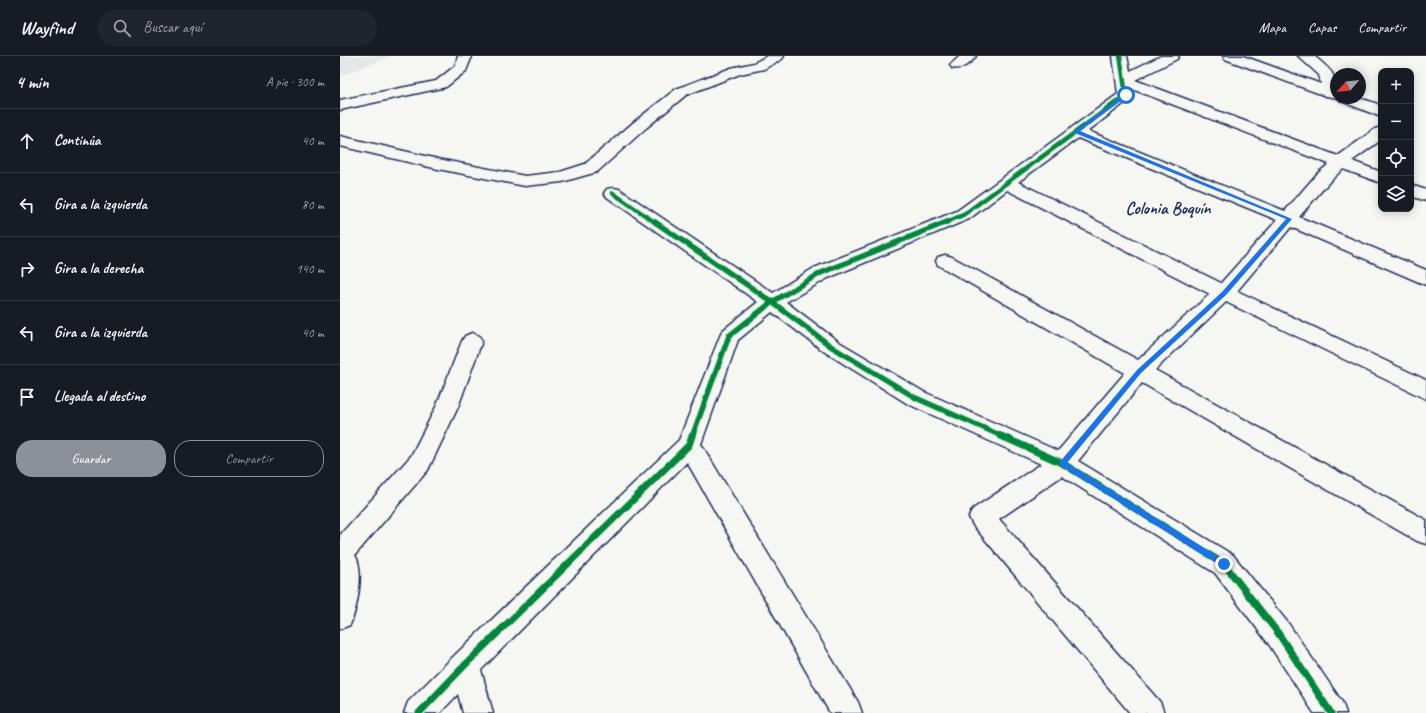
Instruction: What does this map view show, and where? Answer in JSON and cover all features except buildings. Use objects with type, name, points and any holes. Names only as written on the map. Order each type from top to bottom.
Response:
[{"type":"street","points":[[340,105],[440,84],[461,68],[465,56]]},
{"type":"street","points":[[740,56],[759,66]]},
{"type":"street","points":[[340,141],[438,164],[525,182],[562,177],[590,168],[681,92],[736,71],[759,66],[777,56]]},
{"type":"street","points":[[957,65],[969,56]]},
{"type":"street","points":[[419,713],[465,665],[689,445],[729,336],[772,302],[821,273],[963,215],[1126,95],[1120,56]]},
{"type":"street","points":[[1123,80],[1172,56]]},
{"type":"street","points":[[1230,56],[1330,92]]},
{"type":"street","points":[[1305,56],[1326,73],[1330,83]]},
{"type":"street","points":[[1123,80],[1378,177]]},
{"type":"street","points":[[1361,104],[1378,111]]},
{"type":"street","points":[[1077,132],[1289,219],[1426,278]]},
{"type":"street","points":[[1149,713],[982,517],[1062,463],[1139,372],[1224,293],[1324,178],[1341,162],[1378,134]]},
{"type":"street","points":[[1006,184],[1224,293],[1426,390]]},
{"type":"street","points":[[1414,191],[1426,196]]},
{"type":"street","points":[[613,193],[772,302],[832,347],[916,398],[1062,463],[1224,564],[1278,633],[1331,713]]},
{"type":"street","points":[[945,262],[1426,533]]},
{"type":"street","points":[[340,554],[420,463],[447,407],[472,341]]},
{"type":"street","points":[[689,445],[847,713]]},
{"type":"street","points":[[340,557],[347,565],[345,589],[340,616]]},
{"type":"street","points":[[465,665],[478,713]]},
{"type":"shaded area","points":[[340,56],[392,56],[340,76]]},
{"type":"cycle path","points":[[419,713],[465,665],[689,445],[729,336],[772,302],[821,273],[963,215],[1126,95],[1120,56]]},
{"type":"cycle path","points":[[613,193],[772,302],[832,347],[916,398],[1062,463],[1224,564],[1278,633],[1331,713]]},
{"type":"district","name":"Colonia Boquín","points":[[1168,208]]},
{"type":"route","points":[[1126,95],[1077,132],[1289,219],[1224,293],[1139,372],[1062,463],[1224,564]]}]
